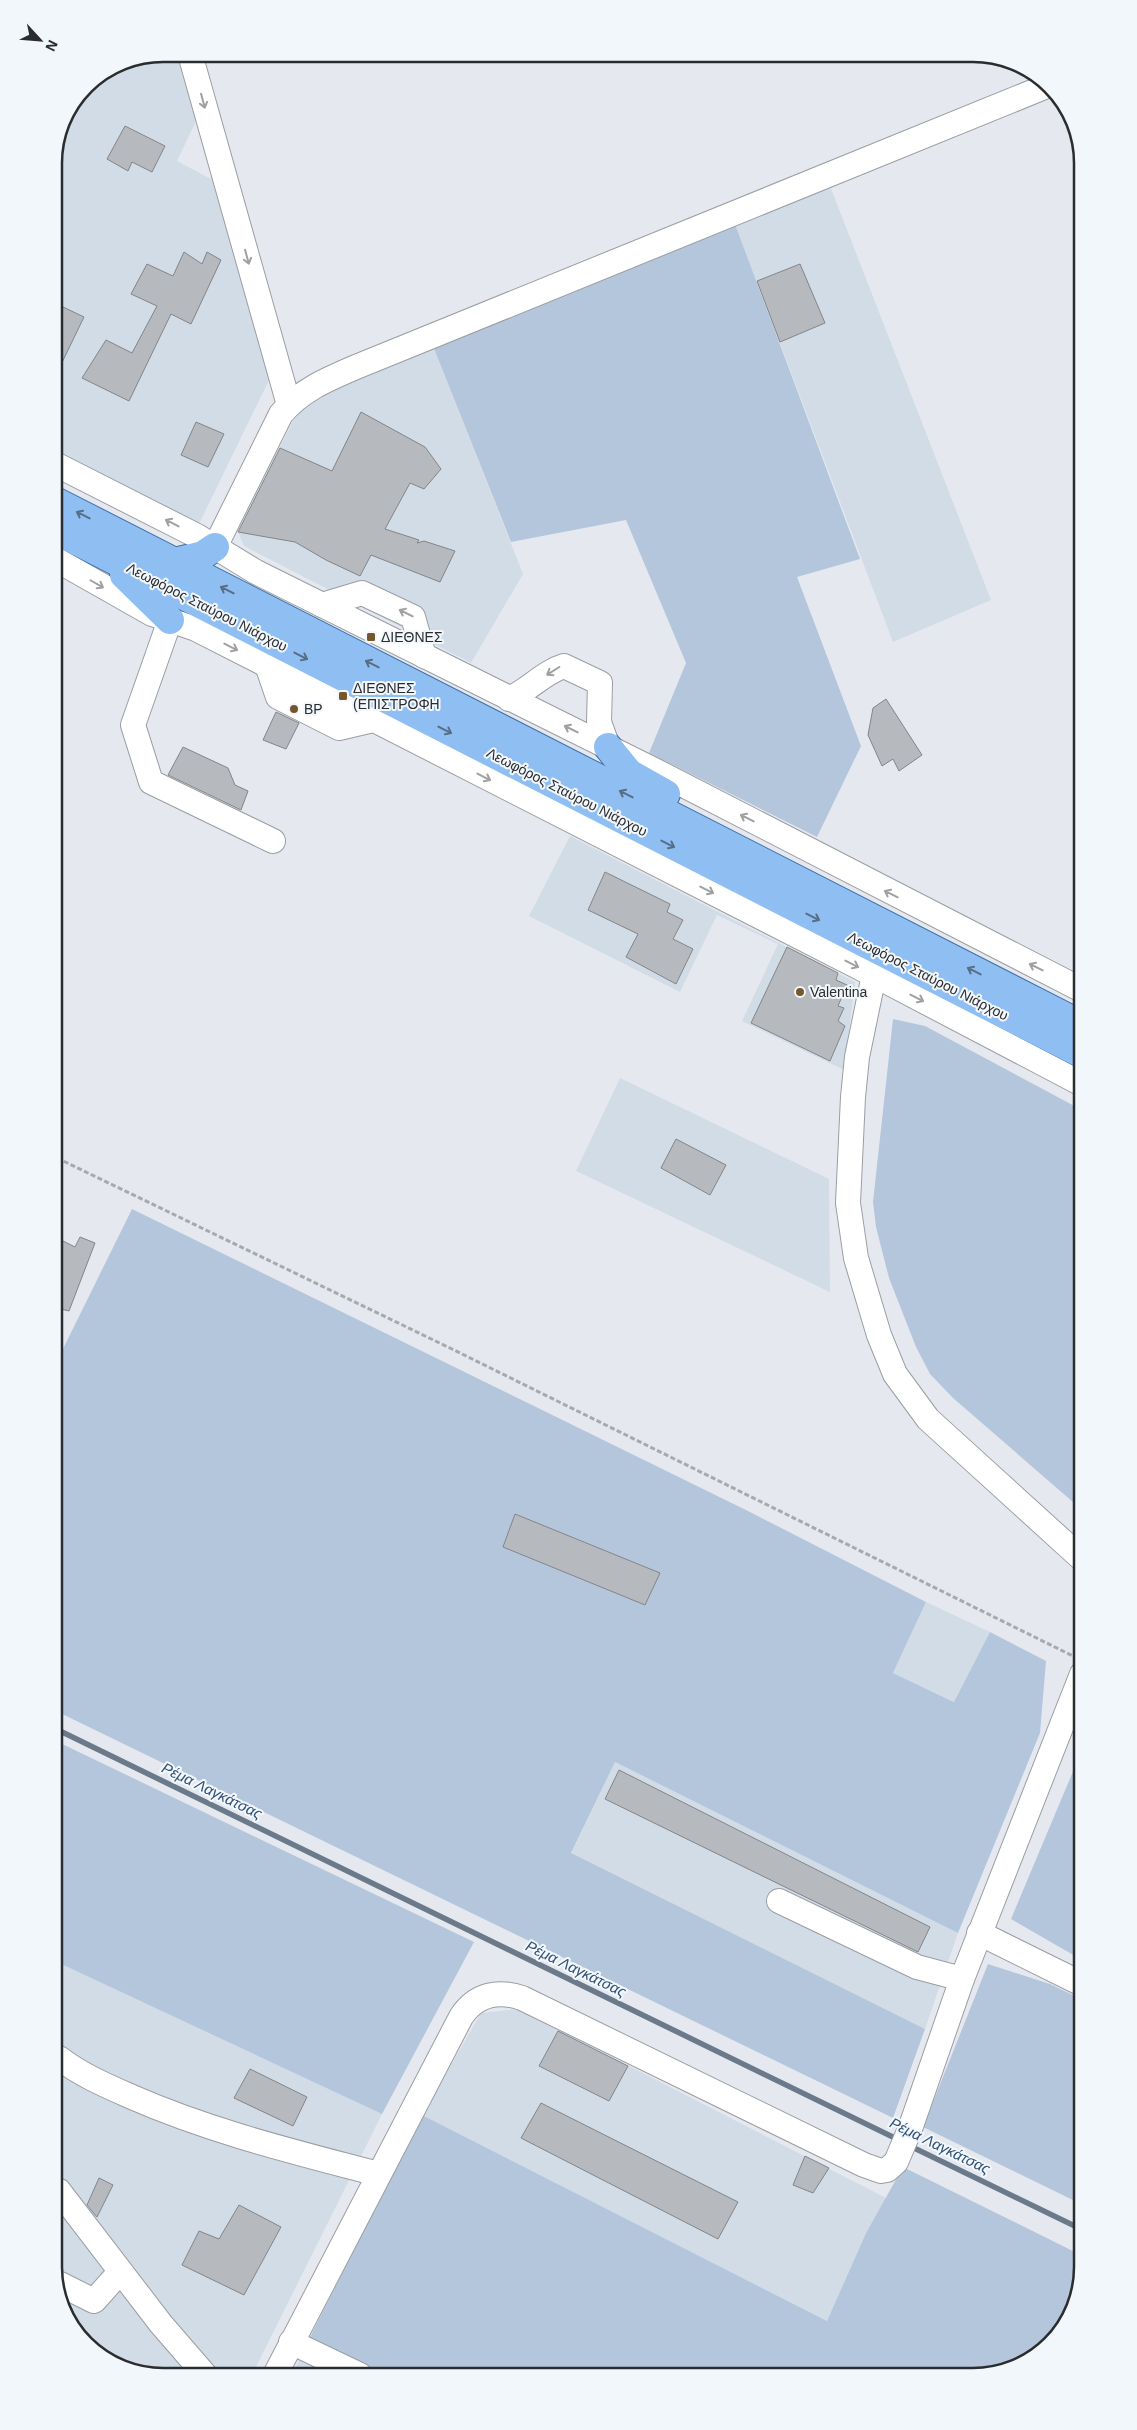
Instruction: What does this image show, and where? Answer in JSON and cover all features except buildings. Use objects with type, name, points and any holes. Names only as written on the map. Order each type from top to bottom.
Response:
[{"type":"main road","name":"Λεωφόρος Σταύρου Νιάρχου","points":[[63,505],[755,860],[1074,1021]]},
{"type":"main road","name":"Λεωφόρος Σταύρου Νιάρχου","points":[[63,534],[1074,1050]]},
{"type":"main road","points":[[174,562],[203,554],[214,547]]},
{"type":"main road","points":[[108,557],[170,620]]},
{"type":"main road","points":[[608,747],[629,773],[720,825],[755,860]]},
{"type":"street","points":[[192,62],[289,405]]},
{"type":"street","points":[[214,547],[277,420],[289,405],[312,388],[356,367],[1041,88]]},
{"type":"street","points":[[63,468],[198,536],[256,572],[608,747],[1074,986]]},
{"type":"street","points":[[63,564],[138,607],[196,629],[874,975],[1074,1080]]},
{"type":"street","points":[[170,620],[133,725],[151,782],[273,841]]},
{"type":"street","points":[[510,699],[521,694],[557,668],[564,666],[600,683],[599,722],[608,747]]},
{"type":"street","points":[[874,975],[857,1057],[853,1096],[848,1203],[856,1258],[879,1336],[896,1374],[928,1419],[1074,1552]]},
{"type":"street","points":[[279,2367],[461,2017],[473,2003],[483,1997],[511,1994],[538,2005],[864,2165],[884,2171],[896,2162],[910,2130],[979,1933],[1074,1694]]},
{"type":"street","points":[[779,1901],[917,1968],[962,1978]]},
{"type":"street","points":[[979,1933],[1074,1980]]},
{"type":"street","points":[[62,2060],[113,2089],[165,2111],[255,2142],[378,2174]]},
{"type":"street","points":[[62,2195],[161,2324],[198,2367]]},
{"type":"street","points":[[64,2286],[94,2301],[120,2272]]},
{"type":"street","points":[[291,2342],[344,2367]]},
{"type":"path","points":[[63,1161],[443,1345],[1074,1656]]},
{"type":"shaded area","points":[[184,62],[198,117],[177,161],[213,180],[271,376],[199,524],[63,454],[63,150],[73,119],[83,102],[97,88],[119,73],[150,63]]},
{"type":"shaded area","points":[[830,186],[991,600],[893,642],[735,224]]},
{"type":"shaded area","points":[[735,224],[860,559],[797,577],[861,746],[817,837],[649,753],[686,663],[626,520],[511,542],[433,346]]},
{"type":"shaded area","points":[[433,346],[523,574],[471,663],[244,546],[238,532],[293,421],[303,407],[318,395]]},
{"type":"shaded area","points":[[570,836],[855,982],[844,1070],[742,1021],[778,944],[717,915],[680,992],[529,916]]},
{"type":"shaded area","points":[[893,1019],[925,1026],[1074,1106],[1074,1503],[953,1398],[930,1374],[916,1347],[889,1278],[876,1227],[873,1202]]},
{"type":"shaded area","points":[[620,1078],[829,1179],[830,1292],[576,1171]]},
{"type":"shaded area","points":[[132,1209],[750,1512],[926,1602],[893,1673],[954,1702],[990,1632],[1046,1661],[1040,1733],[958,1933],[615,1762],[571,1853],[925,2029],[893,2118],[62,1714],[62,1350]]},
{"type":"shaded area","points":[[926,1602],[990,1632],[955,1702],[893,1673]]},
{"type":"shaded area","points":[[62,1744],[474,1942],[382,2114],[62,1964]]},
{"type":"shaded area","points":[[615,1762],[958,1933],[925,2029],[571,1854]]},
{"type":"shaded area","points":[[1074,1769],[1074,1955],[1011,1919]]},
{"type":"shaded area","points":[[62,1964],[382,2114],[256,2367],[144,2366],[125,2360],[102,2347],[80,2323],[68,2299],[64,2286],[62,2266]]},
{"type":"shaded area","points":[[988,1964],[1050,1984],[1074,1996],[1074,2201],[923,2127]]},
{"type":"shaded area","points":[[518,2009],[886,2198],[866,2233],[827,2321],[422,2115],[481,2013]]},
{"type":"shaded area","points":[[422,2115],[827,2321],[866,2233],[903,2167],[1074,2252],[1074,2280],[1069,2299],[1057,2323],[1035,2347],[1018,2357],[993,2366],[973,2368],[371,2367],[310,2337]]},
{"type":"shaded area","points":[[310,2337],[371,2367],[296,2367]]},
{"type":"waterway","name":"Ρέμα Λαγκάτσας","points":[[62,1732],[899,2140]]},
{"type":"waterway","name":"Ρέμα Λαγκάτσας","points":[[910,2146],[1074,2226]]},
{"type":"place","name":"ΔΙΕΘΝΕΣ","points":[[371,637]]},
{"type":"place","name":"ΔΙΕΘΝΕΣ (ΕΠΙΣΤΡΟΦΗ","points":[[343,696]]},
{"type":"place","name":"BP","points":[[294,709]]},
{"type":"place","name":"Valentina","points":[[800,992]]}]
